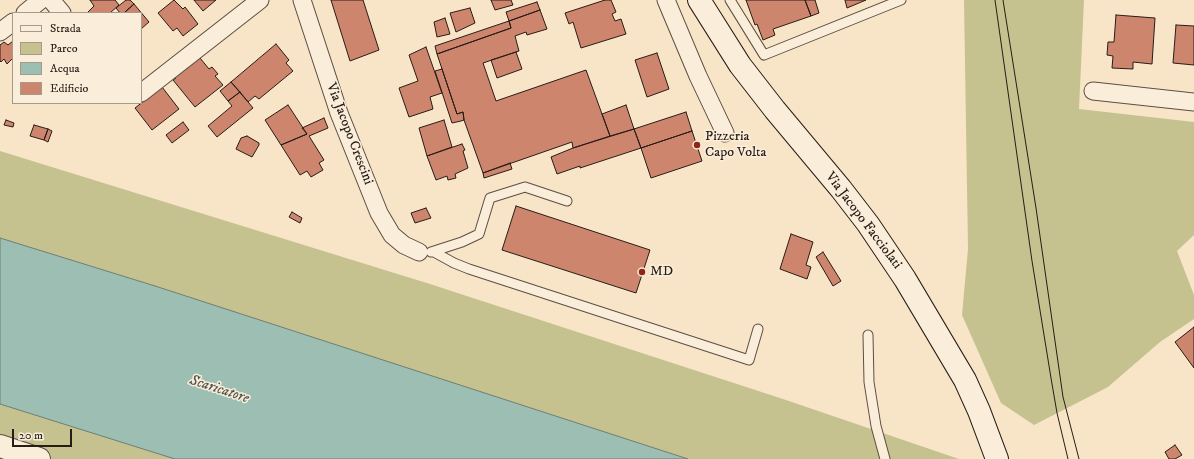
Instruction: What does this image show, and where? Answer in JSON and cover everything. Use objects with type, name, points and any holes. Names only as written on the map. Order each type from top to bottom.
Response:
[{"type":"main road","name":"Via Jacopo Facciolati","points":[[699,0],[740,65],[863,218],[906,279],[965,380],[980,411],[997,459]]},
{"type":"main road","points":[[0,446],[40,459]]},
{"type":"street","points":[[26,12],[42,0]]},
{"type":"street","points":[[52,0],[61,12]]},
{"type":"street","points":[[142,92],[260,0]]},
{"type":"street","name":"Via Jacopo Crescini","points":[[302,0],[339,113],[378,212],[392,235],[404,245],[427,252]]},
{"type":"street","points":[[666,0],[698,76],[725,133]]},
{"type":"street","points":[[0,32],[12,23]]},
{"type":"street","points":[[1093,91],[1194,102]]},
{"type":"lane","points":[[730,0],[764,54],[901,0]]},
{"type":"lane","points":[[427,252],[462,242],[479,234],[490,198],[524,187],[567,201]]},
{"type":"lane","points":[[427,252],[469,269],[749,360],[758,329]]},
{"type":"lane","points":[[868,335],[869,382],[876,426],[885,459]]},
{"type":"green space","points":[[964,0],[1084,0],[1079,109],[1194,122],[1194,235],[1177,251],[1194,295],[1194,319],[1160,342],[1108,387],[1034,425],[1001,403],[962,315],[968,249]]},
{"type":"green space","points":[[0,151],[430,284],[783,399],[959,459],[0,459]]},
{"type":"water","name":"Scaricatore","points":[[0,238],[155,286],[688,459],[175,459],[0,404]]},
{"type":"building","points":[[90,0],[115,0],[119,5],[111,12],[88,12],[94,6]]},
{"type":"building","points":[[126,0],[130,0],[134,4],[125,12],[119,12],[116,8]]},
{"type":"building","points":[[174,0],[183,9],[185,7],[198,24],[183,36],[177,28],[173,31],[158,13]]},
{"type":"building","points":[[194,0],[216,0],[203,11]]},
{"type":"building","points":[[331,0],[363,0],[379,50],[350,61]]},
{"type":"building","points":[[491,0],[511,0],[513,5],[495,10]]},
{"type":"building","points":[[605,0],[611,0],[616,12],[612,14],[615,21],[621,19],[626,34],[581,48],[573,22],[569,24],[565,13]]},
{"type":"building","points":[[746,0],[805,0],[811,16],[773,29],[775,35],[763,40],[757,24],[755,25]]},
{"type":"building","points":[[805,0],[815,0],[819,13],[811,16]]},
{"type":"building","points":[[845,0],[866,0],[847,8]]},
{"type":"building","points":[[537,2],[540,10],[509,21],[506,12]]},
{"type":"building","points":[[134,4],[141,12],[125,12]]},
{"type":"building","points":[[470,8],[475,23],[456,32],[450,13]]},
{"type":"building","points":[[540,10],[547,29],[527,35],[526,32],[515,36],[519,51],[483,63],[496,101],[586,70],[610,136],[573,148],[572,142],[483,173],[464,120],[463,112],[457,114],[437,54],[511,28],[509,21]]},
{"type":"building","points":[[142,14],[149,22],[142,28]]},
{"type":"building","points":[[1116,15],[1155,18],[1152,64],[1133,62],[1133,69],[1112,68],[1113,56],[1107,55],[1108,42],[1114,42]]},
{"type":"building","points":[[445,18],[450,34],[437,37],[434,22]]},
{"type":"building","points":[[509,21],[511,28],[437,54],[435,46]]},
{"type":"building","points":[[1176,25],[1194,26],[1194,65],[1173,63]]},
{"type":"building","points":[[4,42],[8,45],[12,42],[12,59],[7,64],[4,59],[1,62],[0,61],[0,45]]},
{"type":"building","points":[[276,44],[289,60],[286,63],[293,71],[259,99],[255,96],[248,102],[231,82]]},
{"type":"building","points":[[426,47],[442,93],[430,97],[433,109],[409,117],[399,88],[418,81],[409,55]]},
{"type":"building","points":[[516,52],[522,69],[497,78],[491,60]]},
{"type":"building","points":[[657,53],[669,89],[647,97],[635,60]]},
{"type":"building","points":[[200,58],[209,69],[212,67],[218,74],[215,76],[223,85],[195,107],[173,80],[176,78],[173,75],[183,66],[186,69]]},
{"type":"building","points":[[442,69],[457,114],[463,112],[464,120],[452,123],[435,71]]},
{"type":"building","points":[[231,82],[240,92],[228,101],[220,91]]},
{"type":"building","points":[[162,87],[179,109],[152,130],[135,108]]},
{"type":"building","points":[[240,92],[253,108],[217,137],[208,126],[232,106],[228,101]]},
{"type":"building","points":[[288,105],[307,134],[281,145],[265,120]]},
{"type":"building","points":[[626,105],[634,129],[610,136],[602,114]]},
{"type":"building","points":[[686,112],[692,131],[641,148],[634,129]]},
{"type":"building","points":[[324,118],[328,128],[309,136],[324,160],[319,163],[323,170],[311,177],[307,171],[300,175],[281,145],[307,134],[302,128]]},
{"type":"building","points":[[6,120],[14,123],[13,127],[4,125]]},
{"type":"building","points":[[444,120],[452,147],[427,156],[419,128]]},
{"type":"building","points":[[183,122],[189,130],[172,143],[166,135]]},
{"type":"building","points":[[34,125],[48,129],[44,140],[30,136]]},
{"type":"building","points":[[48,129],[52,131],[48,142],[44,140]]},
{"type":"building","points":[[634,129],[641,148],[557,174],[551,157],[573,148]]},
{"type":"building","points":[[692,131],[702,161],[651,178],[641,148]]},
{"type":"building","points":[[247,136],[259,143],[252,157],[236,149],[241,138]]},
{"type":"building","points":[[462,144],[465,150],[463,151],[468,168],[455,174],[456,178],[448,180],[447,176],[436,180],[427,156]]},
{"type":"building","points":[[510,163],[512,169],[484,178],[483,173]]},
{"type":"building","points":[[516,206],[650,250],[636,293],[502,250]]},
{"type":"building","points":[[426,208],[431,218],[415,223],[411,213]]},
{"type":"building","points":[[292,212],[302,218],[300,223],[289,217]]},
{"type":"building","points":[[791,234],[813,242],[806,265],[811,267],[807,279],[780,269]]},
{"type":"building","points":[[823,252],[841,281],[833,286],[816,257]]},
{"type":"building","points":[[1194,327],[1194,368],[1175,342]]},
{"type":"building","points":[[1175,445],[1182,455],[1175,459],[1169,459],[1165,452]]},
{"type":"tram line","points":[[995,0],[1032,261],[1057,413],[1068,459]]},
{"type":"tram line","points":[[1003,0],[1036,208],[1063,397],[1079,459]]},
{"type":"place","name":"Pizzeria Capo Volta","points":[[697,145]]},
{"type":"place","name":"MD","points":[[642,272]]}]
